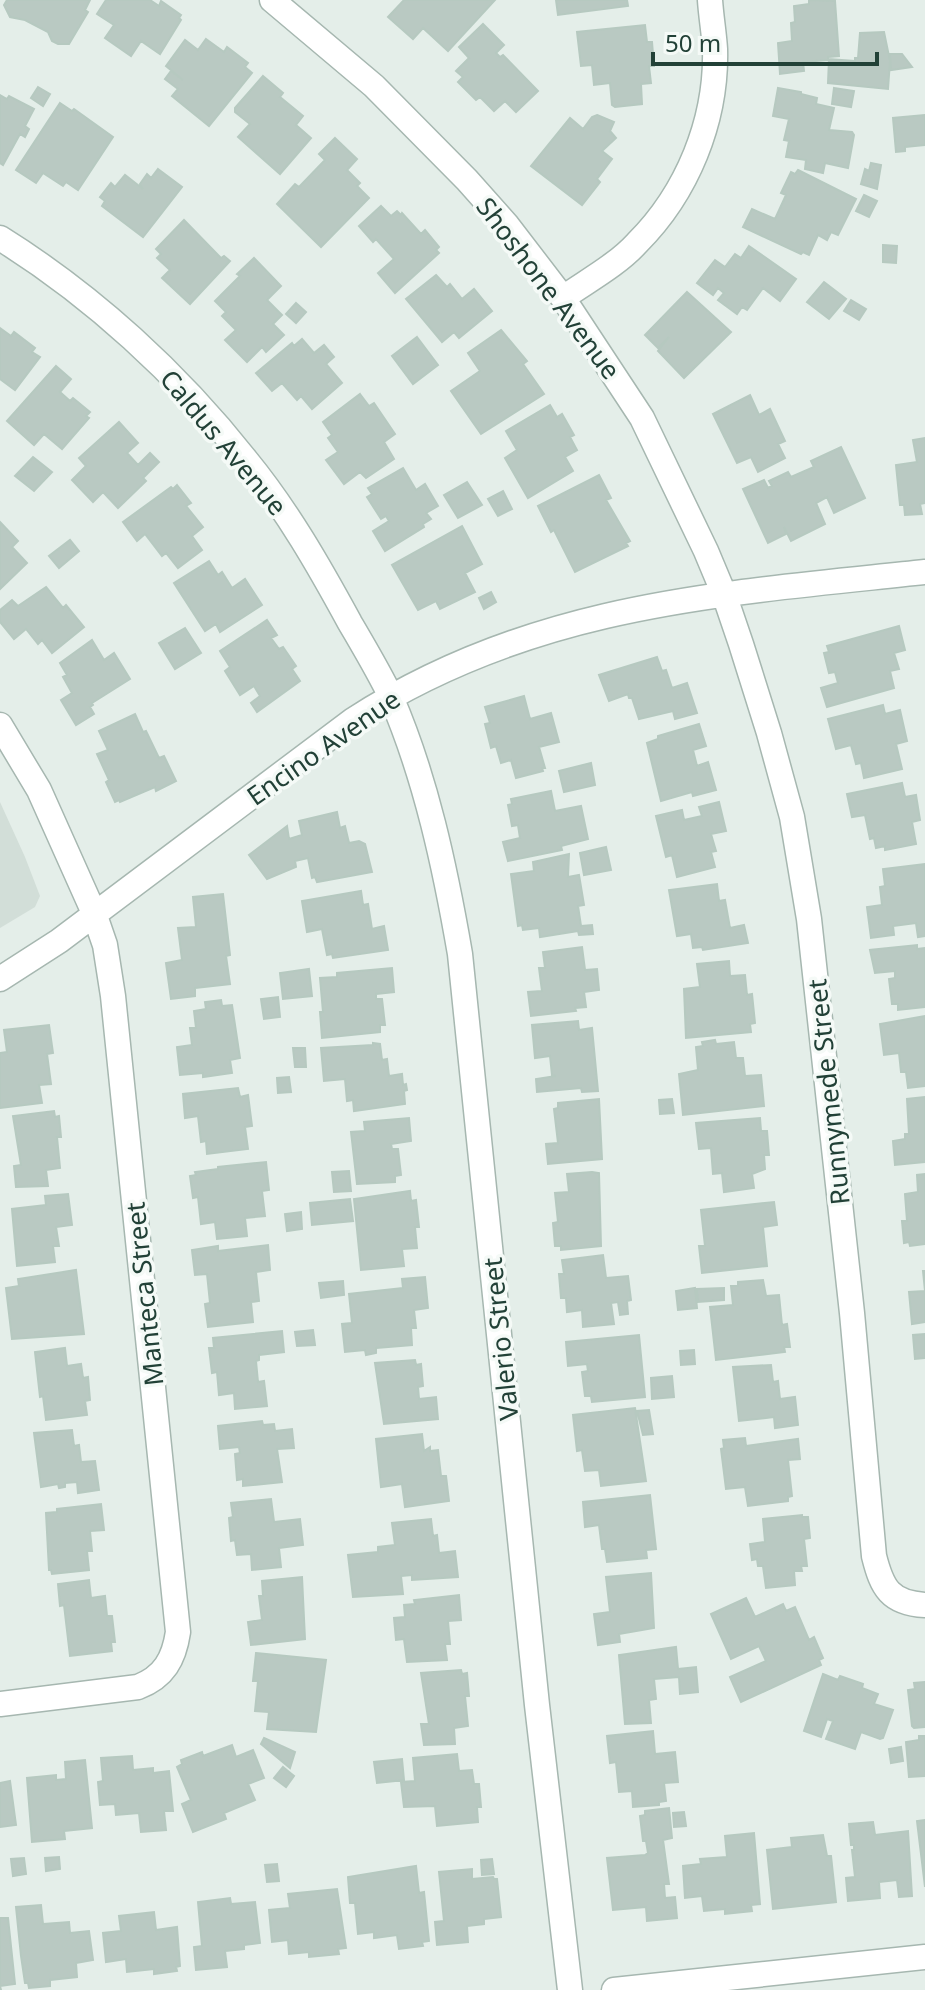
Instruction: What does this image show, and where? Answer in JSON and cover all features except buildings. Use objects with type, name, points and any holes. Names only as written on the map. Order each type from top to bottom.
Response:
[{"type":"street","name":"Shoshone Avenue","points":[[272,0],[374,86],[467,180],[507,225],[563,298],[642,418],[724,594]]},
{"type":"street","points":[[563,298],[636,245],[666,210],[687,174],[704,134],[713,83],[715,50],[710,0]]},
{"type":"street","name":"Caldus Avenue","points":[[0,238],[31,257],[103,314],[172,376],[247,460],[301,537],[390,696]]},
{"type":"street","name":"Encino Avenue","points":[[0,979],[59,941],[353,720],[390,696],[456,664],[534,634],[664,603],[925,572]]},
{"type":"street","name":"Runnymede Street","points":[[724,594],[769,733],[801,860],[848,1281],[874,1556],[879,1578],[891,1596],[911,1604],[925,1605]]},
{"type":"street","name":"Valerio Street","points":[[390,696],[431,818],[446,874],[460,954],[537,1705],[570,1990]]},
{"type":"street","name":"Manteca Street","points":[[0,725],[39,790],[94,913],[105,945],[113,996],[178,1632],[173,1655],[162,1673],[146,1684],[128,1690],[0,1704]]},
{"type":"street","points":[[614,1990],[925,1957]]},
{"type":"shaded area","points":[[0,802],[40,896],[35,907],[0,928]]}]
